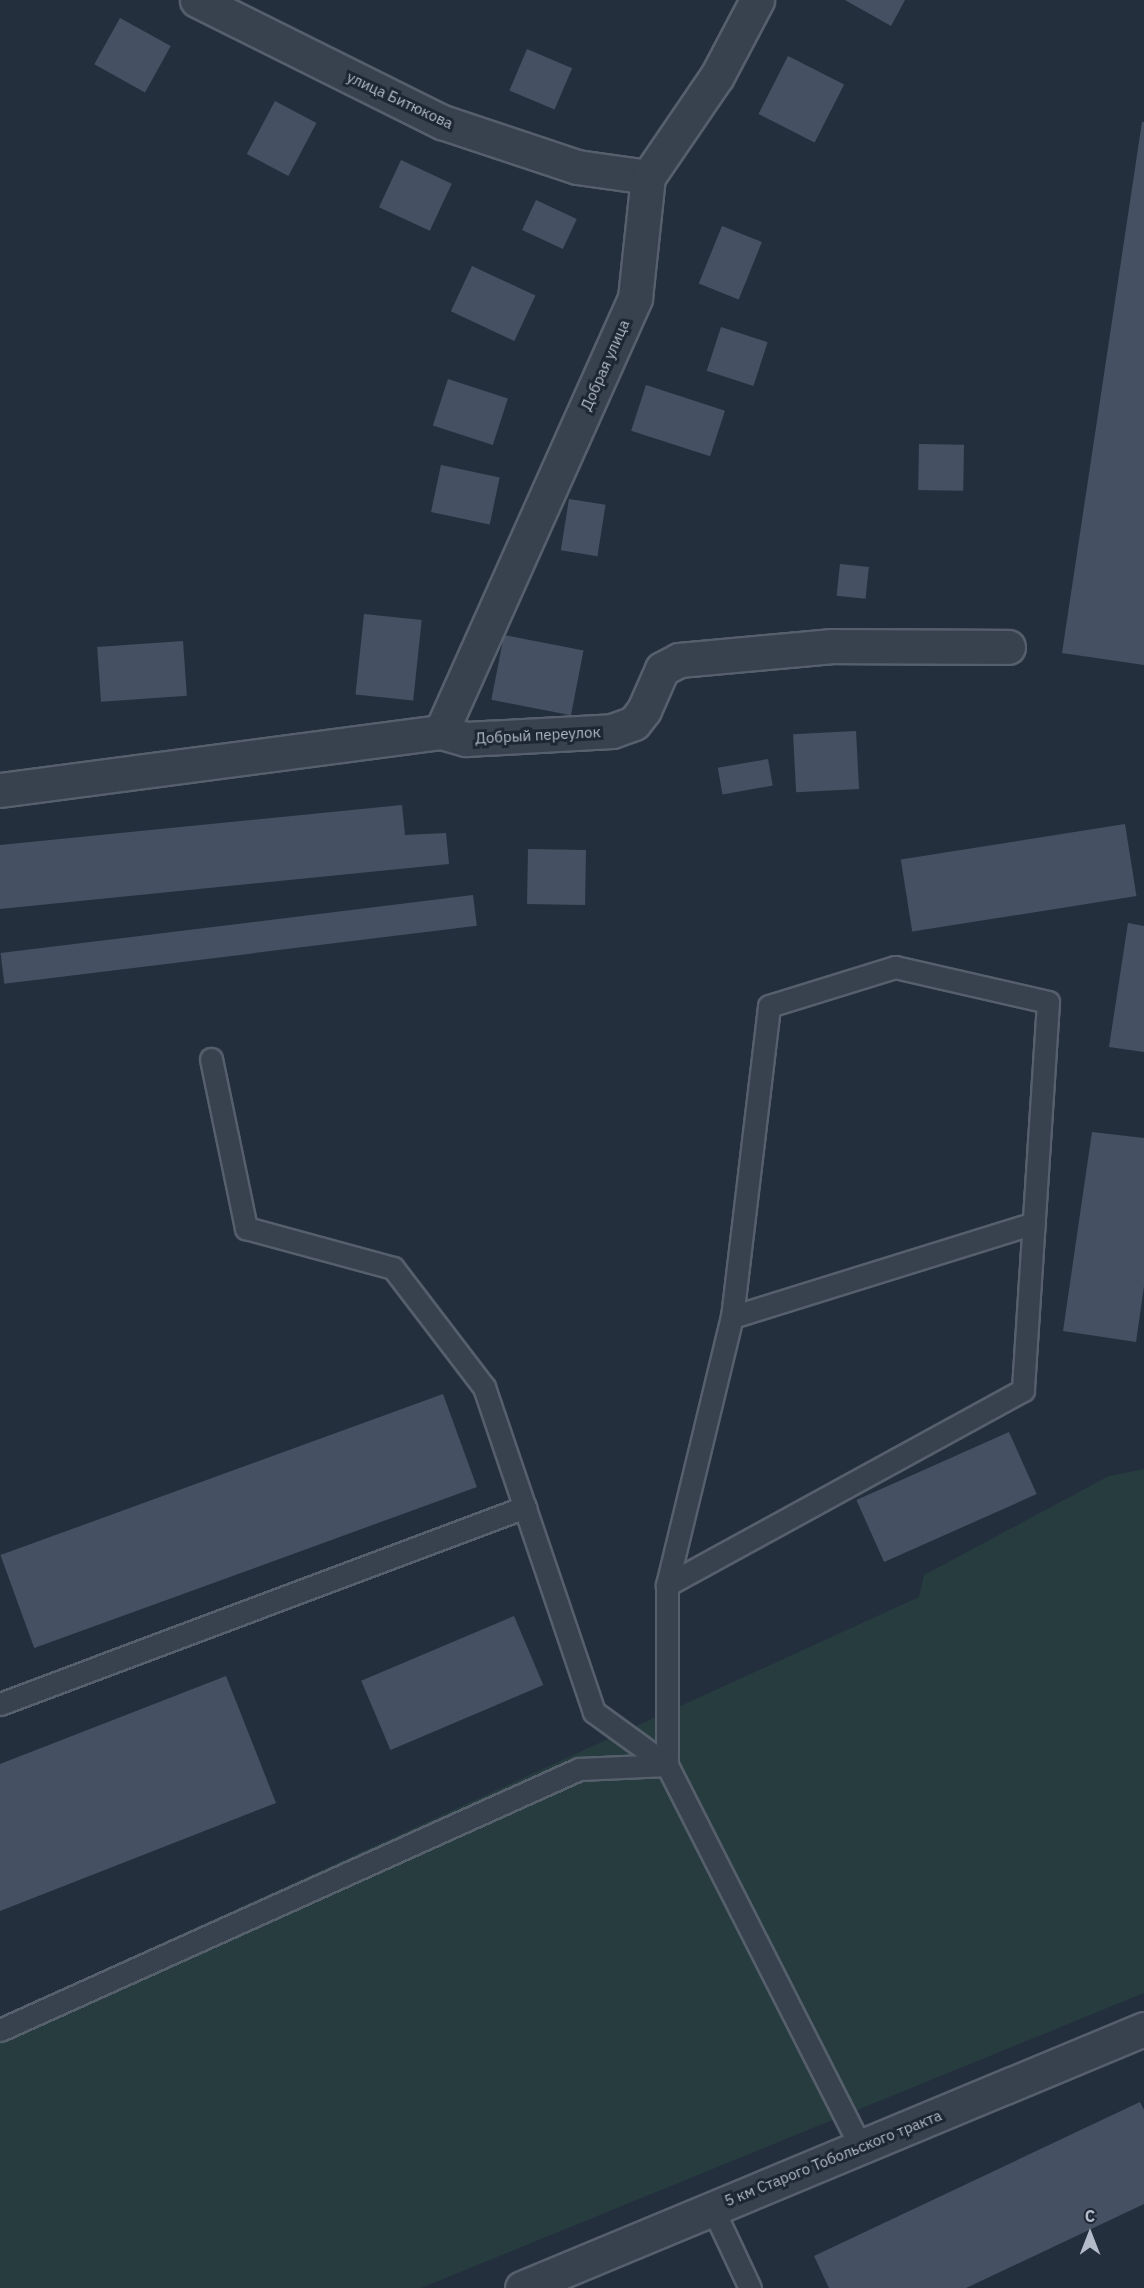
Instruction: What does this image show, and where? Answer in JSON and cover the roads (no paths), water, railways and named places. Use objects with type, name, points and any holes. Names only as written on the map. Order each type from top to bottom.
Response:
[{"type":"street","name":"улица Битюкова","points":[[196,0],[442,122],[577,167],[648,177]]},
{"type":"street","name":"Добрая улица","points":[[441,732],[635,298],[648,177],[717,76],[758,0]]},
{"type":"street","name":"Добрый переулок","points":[[0,790],[441,732],[466,739],[612,731],[634,723],[644,710],[662,669],[679,660],[832,646],[1008,647]]},
{"type":"street","name":"5 км Старого Тобольского тракта","points":[[522,2288],[1144,2029]]},
{"type":"lane","points":[[667,1585],[1023,1390],[1048,1002],[895,967],[769,1006],[732,1317],[667,1585],[667,1765],[860,2146]]},
{"type":"lane","points":[[211,1059],[246,1228],[393,1268],[484,1387],[594,1712],[667,1765]]},
{"type":"lane","points":[[732,1317],[1034,1223]]},
{"type":"lane","points":[[0,1704],[525,1507]]},
{"type":"lane","points":[[0,2030],[579,1769],[667,1765]]},
{"type":"lane","points":[[712,2207],[750,2288]]}]
